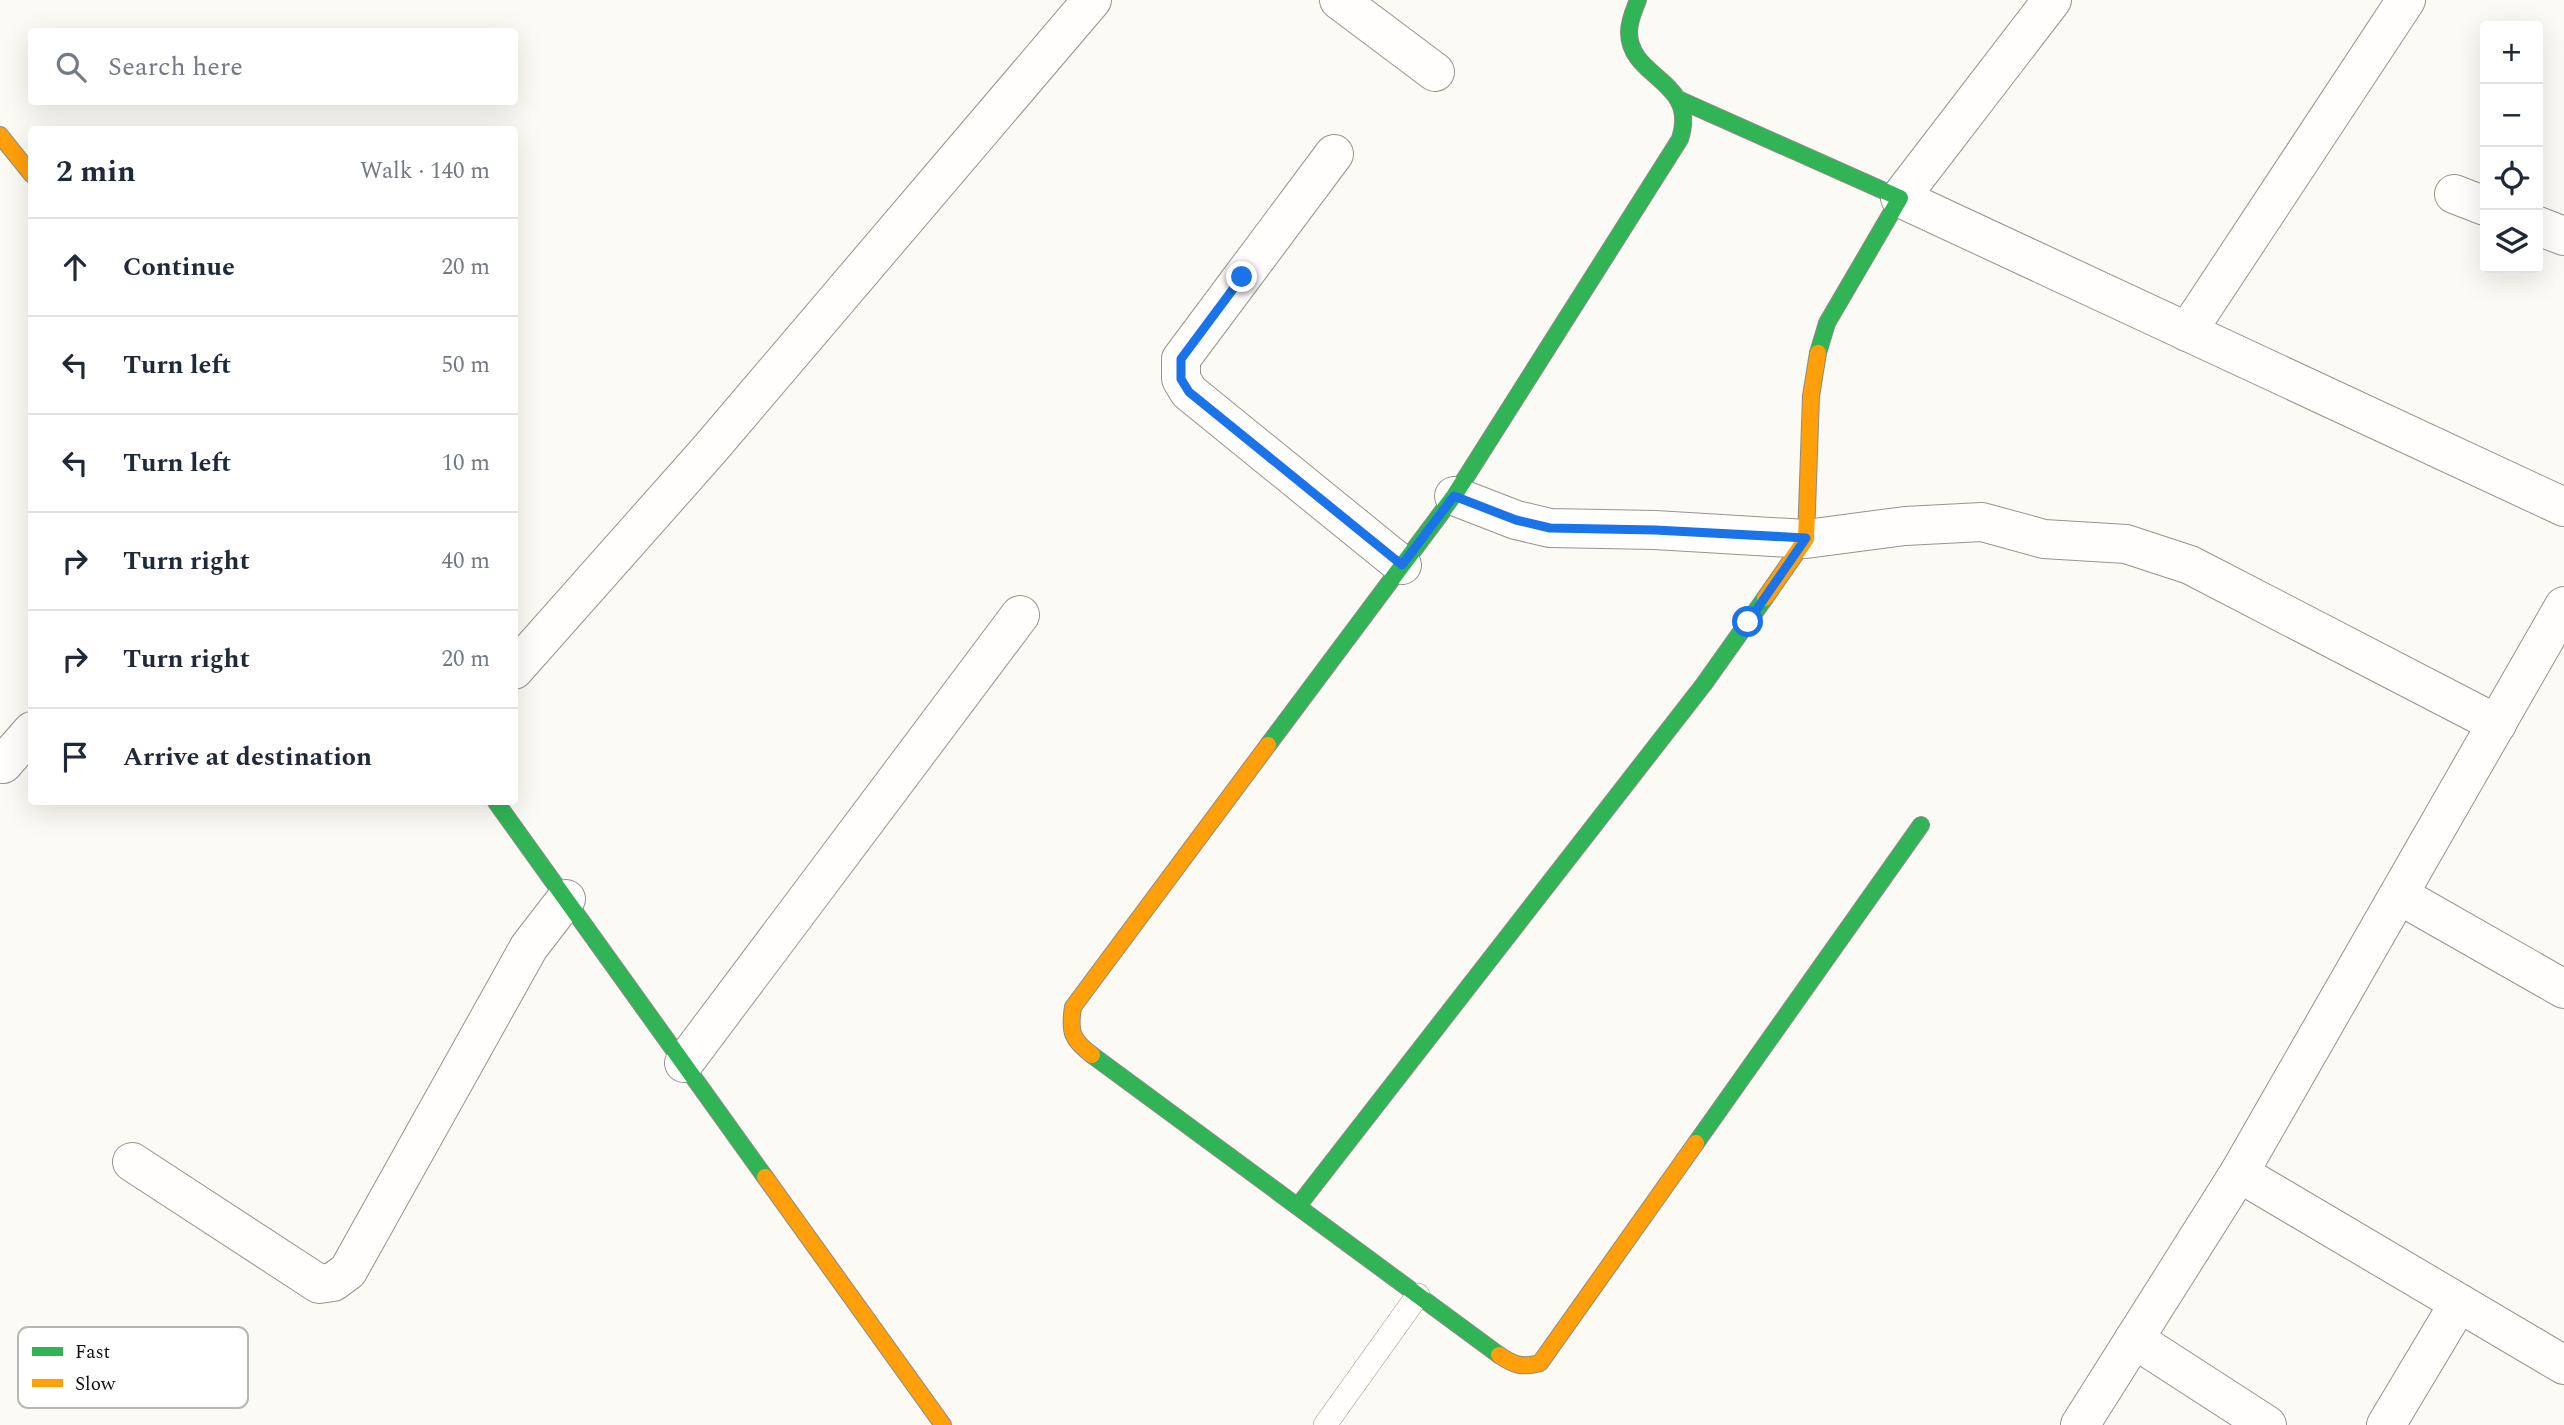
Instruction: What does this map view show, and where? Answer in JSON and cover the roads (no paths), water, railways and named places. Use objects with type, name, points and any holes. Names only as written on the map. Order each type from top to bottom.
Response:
[{"type":"street","points":[[518,665],[709,450],[1092,0]]},
{"type":"street","points":[[1339,0],[1435,72]]},
{"type":"street","points":[[1638,0],[1628,36],[1632,50],[1680,100],[1900,198],[2564,507]]},
{"type":"street","points":[[1298,1206],[1704,684],[1806,538],[1811,396],[1816,359],[1827,323],[1900,198],[2052,0]]},
{"type":"street","points":[[2187,331],[2406,0]]},
{"type":"street","points":[[1680,100],[1685,118],[1680,139],[1454,496],[1073,1007],[1070,1025],[1077,1044],[1513,1365],[1527,1367],[1540,1363],[1921,825]]},
{"type":"street","points":[[0,135],[28,169]]},
{"type":"street","points":[[1334,154],[1181,359],[1181,379],[1189,392],[1402,565]]},
{"type":"street","points":[[2543,228],[2564,236]]},
{"type":"street","points":[[1454,496],[1516,520],[1550,528],[1806,538],[1905,526],[1982,523],[2044,539],[2126,544],[2190,565],[2497,724]]},
{"type":"street","points":[[2080,1425],[2239,1173],[2564,606]]},
{"type":"street","points":[[684,1063],[1020,615]]},
{"type":"street","points":[[3,764],[28,736]]},
{"type":"street","points":[[497,805],[943,1425]]},
{"type":"street","points":[[2399,895],[2564,989]]},
{"type":"street","points":[[132,1162],[319,1284],[333,1282],[348,1271],[523,957],[566,899]]},
{"type":"street","points":[[2239,1173],[2564,1365]]},
{"type":"street","points":[[2386,1425],[2459,1303]]},
{"type":"street","points":[[2134,1339],[2267,1425]]},
{"type":"lane","points":[[1325,1425],[1418,1295]]}]
